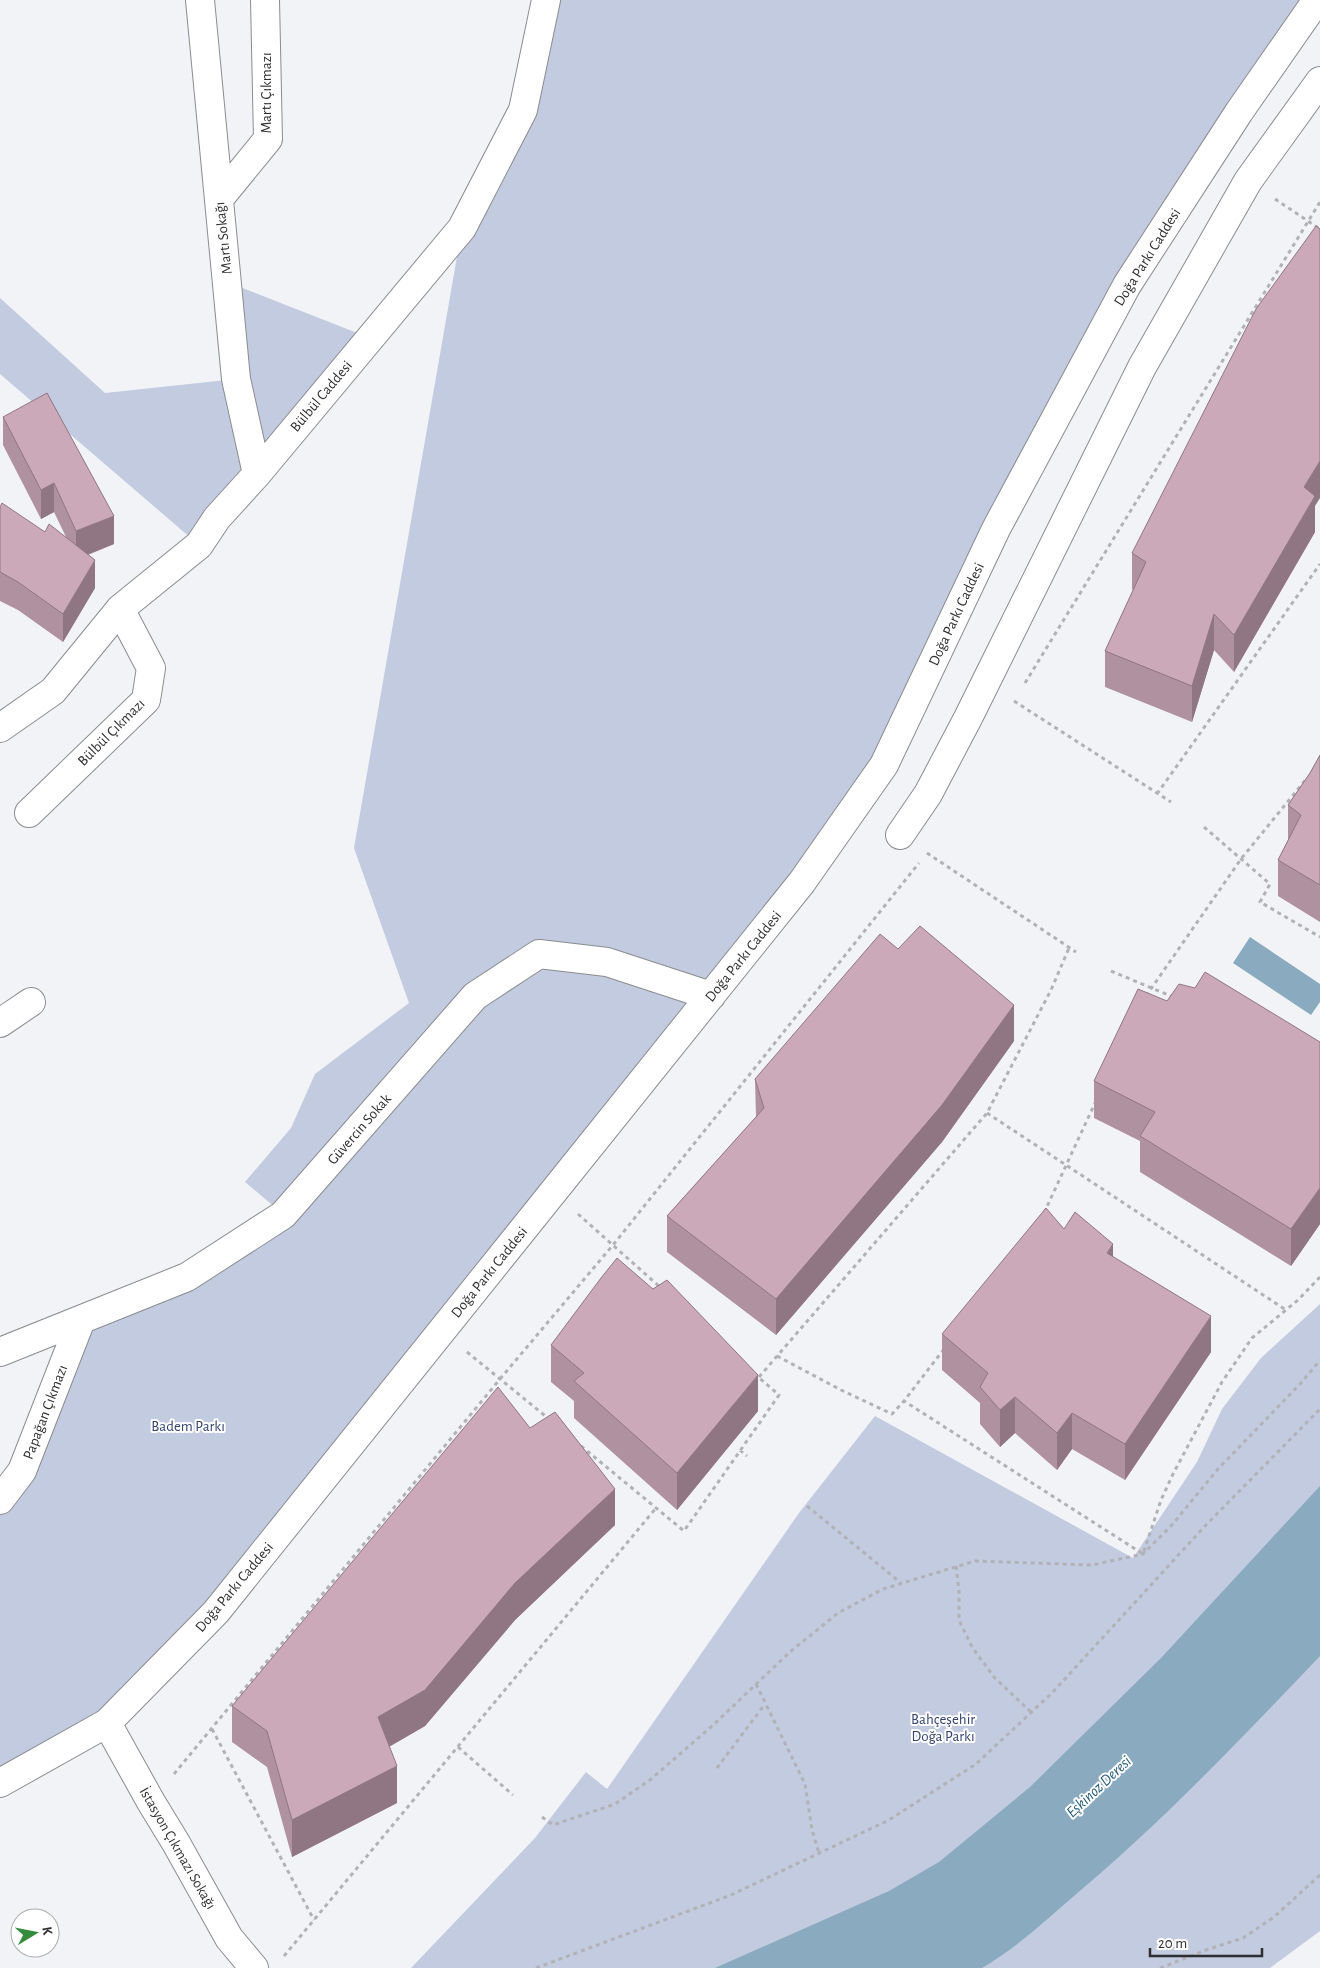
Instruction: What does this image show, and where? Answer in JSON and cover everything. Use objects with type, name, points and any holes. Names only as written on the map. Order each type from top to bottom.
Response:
[{"type":"street","name":"Martı Sokağı","points":[[200,0],[236,380],[256,474]]},
{"type":"street","name":"Martı Çıkmazı","points":[[219,199],[268,140],[265,0]]},
{"type":"street","name":"Bülbül Caddesi","points":[[0,728],[53,691],[120,609],[199,545],[217,518],[462,228],[523,110],[546,8],[546,0]]},
{"type":"street","name":"Doğa Parkı Caddesi","points":[[0,1783],[107,1723],[216,1612],[802,882],[884,765],[996,529],[1127,286],[1239,112],[1317,0]]},
{"type":"street","points":[[900,835],[928,794],[1142,367],[1248,181],[1320,81]]},
{"type":"street","name":"Bülbül Çıkmazı","points":[[29,813],[146,700],[151,668],[120,609]]},
{"type":"street","name":"Güvercin Sokak","points":[[0,1352],[187,1278],[283,1214],[475,996],[539,954],[607,962],[711,996]]},
{"type":"street","points":[[0,1023],[31,1002]]},
{"type":"street","name":"Papağan Çıkmazı","points":[[0,1500],[22,1471],[81,1320]]},
{"type":"street","name":"İstasyon Çıkmazı Sokağı","points":[[107,1723],[230,1938],[267,1965]]},
{"type":"path","points":[[1025,684],[1320,202]]},
{"type":"path","points":[[1157,794],[1319,567]]},
{"type":"path","points":[[985,682],[1171,802]]},
{"type":"path","points":[[1146,997],[1150,988],[1241,859],[1308,776]]},
{"type":"path","points":[[1204,827],[1270,884],[1260,902],[1320,937]]},
{"type":"path","points":[[900,835],[1076,952]]},
{"type":"path","points":[[151,1802],[613,1245],[927,853]]},
{"type":"path","points":[[759,1377],[987,1112],[1051,990],[1069,948]]},
{"type":"path","points":[[1111,971],[1176,998]]},
{"type":"path","points":[[1041,1219],[1099,1094]]},
{"type":"path","points":[[987,1112],[1286,1310]]},
{"type":"path","points":[[553,1192],[664,1292]]},
{"type":"path","points":[[1144,1554],[1161,1500],[1222,1382],[1252,1338],[1286,1310],[1320,1277]]},
{"type":"path","points":[[442,1330],[552,1422]]},
{"type":"path","points":[[777,1356],[841,1390],[892,1414],[946,1346]]},
{"type":"path","points":[[542,1817],[553,1825],[615,1804],[650,1780],[791,1651],[838,1613],[883,1589],[975,1561],[1092,1565],[1144,1554],[1171,1526],[1218,1469],[1301,1383],[1320,1360]]},
{"type":"path","points":[[574,1440],[684,1532],[779,1395],[752,1370]]},
{"type":"path","points":[[904,1401],[1144,1554]]},
{"type":"path","points":[[536,1968],[731,1895],[889,1820],[976,1764],[1052,1693],[1205,1526],[1320,1409]]},
{"type":"path","points":[[740,1450],[747,1456]]},
{"type":"path","points":[[807,1506],[902,1584]]},
{"type":"path","points":[[267,1965],[314,1920],[656,1508]]},
{"type":"path","points":[[956,1566],[959,1592],[959,1620],[972,1647],[994,1677],[1032,1713]]},
{"type":"path","points":[[756,1684],[805,1784],[812,1830],[819,1854]]},
{"type":"path","points":[[717,1768],[765,1704]]},
{"type":"path","points":[[212,1729],[314,1920]]},
{"type":"path","points":[[458,1747],[513,1795]]},
{"type":"path","points":[[1160,1968],[1243,1938],[1274,1917],[1320,1875]]},
{"type":"green space","name":"Badem Parkı","points":[[546,0],[1317,0],[1127,285],[884,765],[802,882],[107,1723],[0,1783],[0,1500],[81,1320],[283,1214],[245,1182],[291,1128],[315,1074],[409,1003],[354,848],[462,228],[523,110]]},
{"type":"green space","points":[[227,282],[370,338],[199,545],[0,374],[0,298],[105,393],[236,379]]},
{"type":"green space","name":"Bahçeşehir Doğa Parkı","points":[[1320,1304],[1320,1931],[1270,1968],[411,1968],[535,1838],[586,1772],[607,1789],[799,1513],[875,1416],[1133,1558],[1197,1462],[1222,1409],[1261,1358]]},
{"type":"water","points":[[1250,937],[1320,984],[1320,1002],[1311,1015],[1233,963]]},
{"type":"water","name":"Eşkinoz Deresi","points":[[1320,1486],[1320,1656],[1231,1749],[1170,1809],[1107,1868],[1030,1934],[982,1968],[715,1968],[889,1891],[939,1862],[1030,1787],[1161,1658]]},
{"type":"building","points":[[1316,226],[1320,229],[1320,461],[1304,487],[1315,496],[1234,635],[1214,614],[1192,686],[1105,651],[1146,562],[1132,553],[1256,309]]},
{"type":"building","points":[[47,393],[114,516],[76,531],[54,483],[41,490],[3,417]]},
{"type":"building","points":[[2,503],[45,532],[49,524],[95,560],[63,614],[18,582],[0,572],[0,507]]},
{"type":"building","points":[[1320,755],[1320,885],[1278,860],[1301,815],[1288,805]]},
{"type":"building","points":[[920,926],[1014,1005],[942,1105],[776,1299],[667,1216],[764,1108],[755,1079],[880,934],[898,949]]},
{"type":"building","points":[[1205,972],[1320,1042],[1320,1188],[1291,1229],[1140,1136],[1155,1112],[1094,1081],[1138,989],[1167,1001],[1179,984],[1195,988]]},
{"type":"building","points":[[1046,1208],[1064,1229],[1075,1212],[1113,1244],[1107,1253],[1211,1316],[1125,1444],[1072,1413],[1057,1433],[1015,1397],[1000,1410],[980,1387],[988,1373],[942,1334]]},
{"type":"building","points":[[617,1258],[653,1289],[667,1280],[758,1375],[677,1473],[574,1381],[584,1373],[551,1345]]},
{"type":"building","points":[[498,1387],[530,1428],[555,1412],[615,1489],[515,1583],[425,1690],[378,1717],[397,1766],[292,1820],[267,1731],[232,1706]]}]
